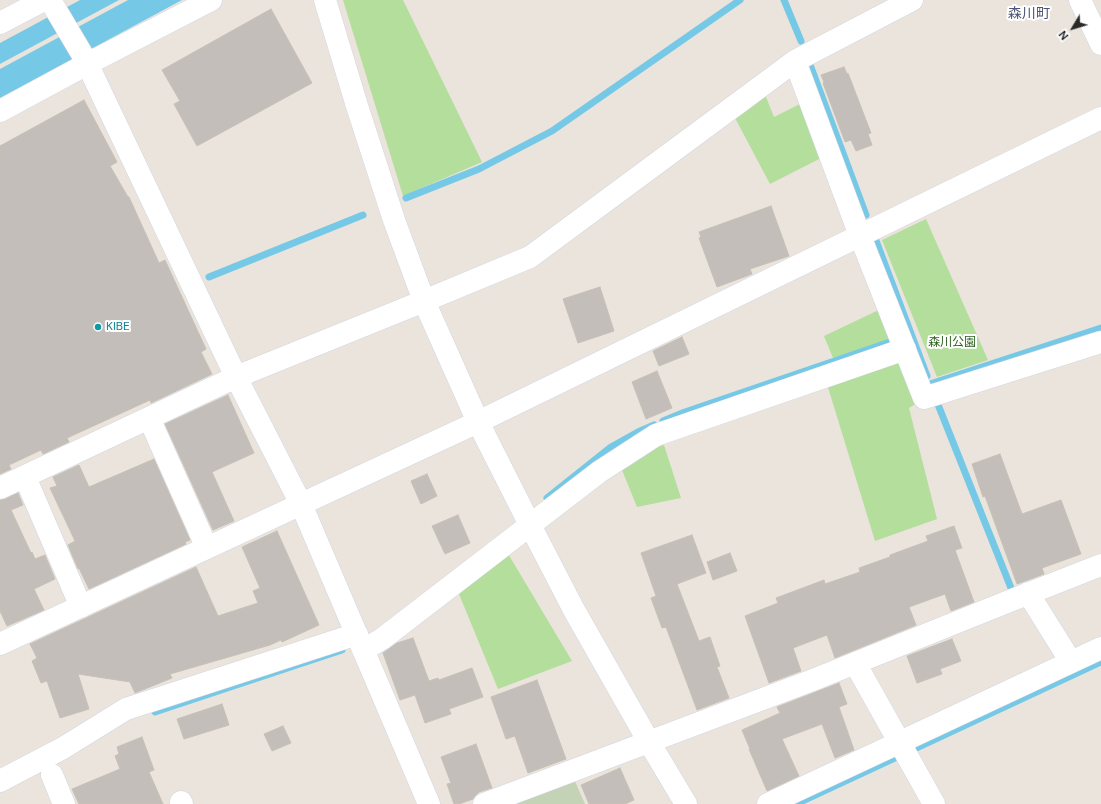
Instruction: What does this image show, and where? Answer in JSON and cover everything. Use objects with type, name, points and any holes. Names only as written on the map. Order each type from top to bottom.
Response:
[{"type":"street","points":[[0,111],[86,61],[211,0]]},
{"type":"street","points":[[325,0],[359,114],[394,220],[424,301],[478,422],[574,610],[686,804]]},
{"type":"street","points":[[0,488],[236,377],[530,257],[795,61],[912,0]]},
{"type":"street","points":[[1080,0],[1101,44]]},
{"type":"street","points":[[0,23],[49,2],[86,61],[236,377],[301,504],[429,804]]},
{"type":"street","points":[[795,61],[860,236],[924,398],[1101,342]]},
{"type":"street","points":[[0,644],[478,422],[1101,118]]},
{"type":"street","points":[[0,781],[63,748],[126,709],[360,642],[382,639],[599,472],[656,436],[905,349]]},
{"type":"street","points":[[149,418],[207,548]]},
{"type":"street","points":[[25,477],[81,607]]},
{"type":"street","points":[[484,804],[791,688],[1101,565]]},
{"type":"street","points":[[1028,593],[1071,662]]},
{"type":"street","points":[[768,804],[1101,648]]},
{"type":"street","points":[[855,663],[934,804]]},
{"type":"street","points":[[52,775],[64,804]]},
{"type":"green space","points":[[343,0],[403,0],[482,162],[403,196]]},
{"type":"green space","points":[[764,92],[774,117],[804,102],[823,157],[770,184],[734,116]]},
{"type":"green space","name":"森川公園","points":[[926,219],[988,360],[937,377],[882,240]]},
{"type":"green space","points":[[883,308],[894,338],[833,358],[824,336]]},
{"type":"green space","points":[[898,359],[919,402],[909,408],[937,519],[875,541],[827,384]]},
{"type":"green space","points":[[664,445],[681,498],[637,507],[622,470],[647,450]]},
{"type":"green space","points":[[507,552],[572,661],[498,689],[459,594]]},
{"type":"green space","points":[[574,779],[585,804],[512,804]]},
{"type":"water","points":[[80,0],[119,0],[0,64],[0,43]]},
{"type":"water","points":[[128,0],[182,0],[0,98],[0,69]]},
{"type":"building","points":[[271,9],[312,83],[197,146],[174,104],[180,101],[162,70]]},
{"type":"building","points":[[844,67],[847,74],[848,73],[871,133],[868,134],[872,145],[856,151],[851,140],[845,142],[821,75]]},
{"type":"building","name":"KIBE","points":[[84,100],[117,162],[110,166],[129,197],[159,263],[165,260],[206,349],[201,352],[212,374],[151,403],[150,400],[67,438],[69,442],[43,454],[41,450],[9,465],[11,469],[0,474],[0,146]]},
{"type":"building","points":[[771,206],[789,256],[750,269],[752,274],[717,287],[699,238],[701,237],[699,232]]},
{"type":"building","points":[[600,287],[614,331],[578,343],[563,299]]},
{"type":"building","points":[[682,337],[689,354],[659,366],[653,351]]},
{"type":"building","points":[[657,371],[672,408],[646,419],[632,382]]},
{"type":"building","points":[[228,395],[254,453],[212,472],[234,521],[213,530],[165,424]]},
{"type":"building","points":[[1000,454],[1022,514],[1061,500],[1081,554],[1042,568],[1044,574],[1017,584],[985,496],[983,497],[972,464]]},
{"type":"building","points":[[154,459],[190,540],[185,542],[186,544],[89,589],[79,568],[78,569],[68,545],[75,541],[50,488],[57,486],[53,477],[79,465],[89,487]]},
{"type":"building","points":[[427,474],[437,496],[421,504],[411,481]]},
{"type":"building","points":[[18,493],[23,505],[11,510],[31,553],[32,552],[35,559],[45,555],[55,579],[34,589],[44,610],[7,626],[0,611],[0,500]]},
{"type":"building","points":[[458,515],[470,543],[445,554],[432,526]]},
{"type":"building","points":[[954,526],[962,548],[955,550],[974,602],[951,611],[945,594],[909,607],[916,625],[835,658],[827,635],[793,648],[801,671],[769,683],[745,616],[778,603],[776,598],[824,580],[825,584],[860,572],[859,568],[928,541],[926,536]]},
{"type":"building","points":[[277,531],[319,625],[282,642],[281,640],[270,645],[170,674],[172,678],[135,693],[130,682],[78,674],[89,709],[60,718],[47,681],[41,683],[32,661],[37,658],[30,644],[196,567],[218,616],[258,603],[253,591],[260,588],[242,547]]},
{"type":"building","points":[[692,535],[706,573],[677,584],[699,641],[710,637],[720,666],[717,667],[729,698],[697,710],[666,627],[662,628],[651,598],[656,596],[641,553]]},
{"type":"building","points":[[730,553],[737,571],[713,580],[707,562]]},
{"type":"building","points":[[413,638],[429,681],[438,678],[439,680],[472,668],[483,697],[449,709],[451,714],[425,723],[415,695],[400,700],[383,653],[397,643]]},
{"type":"building","points":[[952,639],[961,661],[940,669],[942,674],[917,683],[907,656]]},
{"type":"building","points":[[537,680],[566,759],[528,773],[515,736],[506,739],[491,697]]},
{"type":"building","points":[[839,683],[847,704],[839,707],[854,750],[835,758],[822,724],[782,739],[799,776],[767,791],[742,730],[780,713],[777,707]]},
{"type":"building","points":[[222,704],[229,725],[184,739],[177,719]]},
{"type":"building","points":[[283,726],[291,743],[272,751],[264,734]]},
{"type":"building","points":[[142,737],[154,770],[149,772],[163,804],[79,804],[72,789],[120,769],[115,756],[119,754],[117,747]]},
{"type":"building","points":[[476,744],[492,788],[479,792],[473,799],[459,804],[454,804],[447,784],[451,783],[441,757]]},
{"type":"building","points":[[620,768],[634,800],[625,804],[589,804],[581,785]]},
{"type":"waterway","points":[[406,198],[479,169],[552,131],[740,0]]},
{"type":"waterway","points":[[784,0],[801,41]]},
{"type":"waterway","points":[[809,62],[866,215]]},
{"type":"waterway","points":[[209,277],[363,215]]},
{"type":"waterway","points":[[875,238],[927,376]]},
{"type":"waterway","points":[[930,384],[1101,328]]},
{"type":"waterway","points":[[663,421],[685,412],[890,342]]},
{"type":"waterway","points":[[937,402],[1011,588]]},
{"type":"waterway","points":[[547,498],[611,447],[654,425]]},
{"type":"waterway","points":[[155,712],[342,650]]},
{"type":"waterway","points":[[912,750],[1101,662]]},
{"type":"waterway","points":[[796,804],[899,756]]},
{"type":"place","name":"KIBE","points":[[98,327]]},
{"type":"district","name":"森川町","points":[[1029,14]]}]
